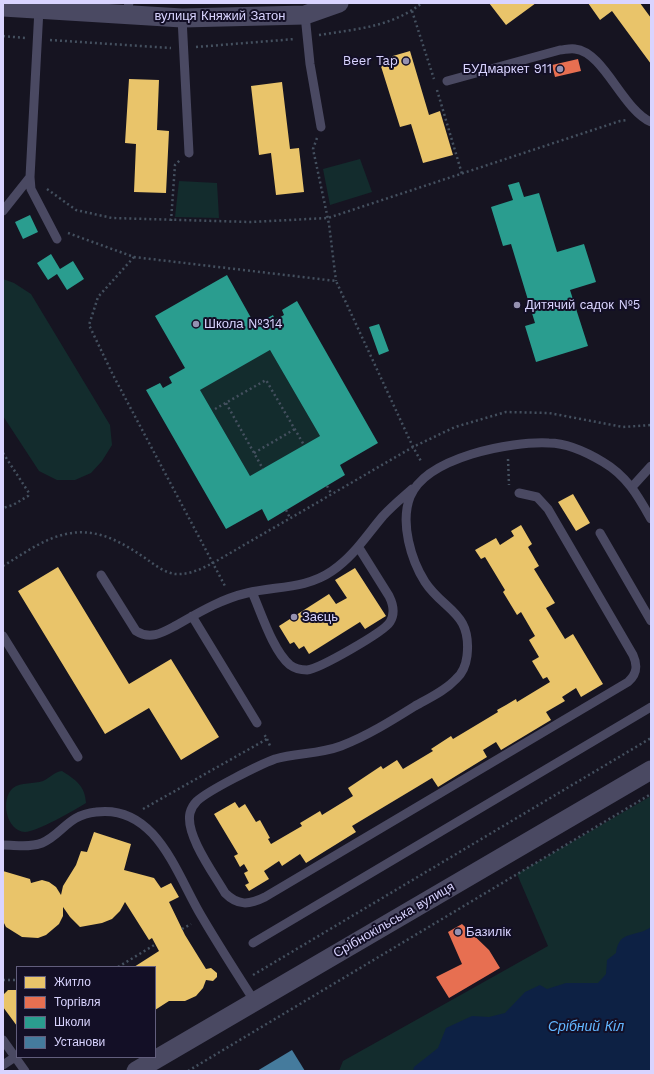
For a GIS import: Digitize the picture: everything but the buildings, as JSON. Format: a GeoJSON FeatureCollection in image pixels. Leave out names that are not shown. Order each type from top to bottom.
{"type":"FeatureCollection","features":[{"type":"Feature","properties":{"kind":"street","name":"вулиця Княжий Затон"},"geometry":{"type":"LineString","coordinates":[[3,7],[39,9],[128,9],[182,18],[305,15],[339,3]]}},
{"type":"Feature","properties":{"kind":"street","name":"Срібнокільська вулиця"},"geometry":{"type":"LineString","coordinates":[[136,1071],[651,770]]}},
{"type":"Feature","properties":{"kind":"lane"},"geometry":{"type":"LineString","coordinates":[[39,9],[30,177],[32,190],[56,239]]}},
{"type":"Feature","properties":{"kind":"lane"},"geometry":{"type":"LineString","coordinates":[[305,15],[310,64],[322,127]]}},
{"type":"Feature","properties":{"kind":"lane"},"geometry":{"type":"LineString","coordinates":[[182,18],[189,153]]}},
{"type":"Feature","properties":{"kind":"lane"},"geometry":{"type":"LineString","coordinates":[[447,81],[560,50],[576,49],[588,54],[642,118],[651,122]]}},
{"type":"Feature","properties":{"kind":"lane"},"geometry":{"type":"LineString","coordinates":[[3,211],[30,177]]}},
{"type":"Feature","properties":{"kind":"lane"},"geometry":{"type":"LineString","coordinates":[[101,575],[131,626],[143,636],[157,635],[229,598],[252,592],[300,585],[314,581],[335,569],[359,548],[387,513],[418,485],[429,476],[461,457],[488,449],[550,442],[575,448],[602,461],[621,473],[632,487],[651,519]]}},
{"type":"Feature","properties":{"kind":"lane"},"geometry":{"type":"LineString","coordinates":[[632,487],[651,466]]}},
{"type":"Feature","properties":{"kind":"lane"},"geometry":{"type":"LineString","coordinates":[[418,485],[410,497],[407,511],[407,529],[411,548],[416,565],[426,583],[452,608],[462,621],[467,635],[466,665],[457,679],[441,691],[364,737],[338,748],[276,759],[255,768],[195,803],[190,812],[189,823],[193,836],[225,893],[232,900],[242,904],[253,903],[265,897],[633,678],[636,671],[637,662],[548,509],[537,497],[520,493]]}},
{"type":"Feature","properties":{"kind":"lane"},"geometry":{"type":"LineString","coordinates":[[600,533],[651,620]]}},
{"type":"Feature","properties":{"kind":"lane"},"geometry":{"type":"LineString","coordinates":[[252,592],[275,644],[285,660],[291,666],[306,670],[325,664],[386,627],[393,616],[390,596],[359,548]]}},
{"type":"Feature","properties":{"kind":"lane"},"geometry":{"type":"LineString","coordinates":[[192,616],[257,723]]}},
{"type":"Feature","properties":{"kind":"lane"},"geometry":{"type":"LineString","coordinates":[[3,636],[78,757]]}},
{"type":"Feature","properties":{"kind":"lane"},"geometry":{"type":"LineString","coordinates":[[253,943],[651,707]]}},
{"type":"Feature","properties":{"kind":"lane"},"geometry":{"type":"LineString","coordinates":[[3,845],[32,846],[42,843],[74,819],[95,812],[119,813],[129,817],[154,835],[164,848],[201,916],[255,1002]]}},
{"type":"Feature","properties":{"kind":"lane"},"geometry":{"type":"LineString","coordinates":[[3,1040],[25,1071]]}},
{"type":"Feature","properties":{"kind":"lane"},"geometry":{"type":"LineString","coordinates":[[3,1065],[15,1057]]}},
{"type":"Feature","properties":{"kind":"path"},"geometry":{"type":"LineString","coordinates":[[3,36],[184,48],[307,38],[381,25],[412,11],[422,3]]}},
{"type":"Feature","properties":{"kind":"path"},"geometry":{"type":"LineString","coordinates":[[412,11],[434,80]]}},
{"type":"Feature","properties":{"kind":"path"},"geometry":{"type":"LineString","coordinates":[[436,87],[462,174]]}},
{"type":"Feature","properties":{"kind":"path"},"geometry":{"type":"LineString","coordinates":[[30,177],[76,210],[112,218],[172,221],[250,222],[328,218],[620,121],[642,118]]}},
{"type":"Feature","properties":{"kind":"path"},"geometry":{"type":"LineString","coordinates":[[322,127],[314,149],[328,218],[336,281],[413,447],[429,476]]}},
{"type":"Feature","properties":{"kind":"path"},"geometry":{"type":"LineString","coordinates":[[172,221],[175,164],[189,153]]}},
{"type":"Feature","properties":{"kind":"path"},"geometry":{"type":"LineString","coordinates":[[65,232],[134,257],[336,281]]}},
{"type":"Feature","properties":{"kind":"path"},"geometry":{"type":"LineString","coordinates":[[134,257],[98,298],[89,326],[113,376],[220,574],[229,598]]}},
{"type":"Feature","properties":{"kind":"path"},"geometry":{"type":"LineString","coordinates":[[215,410],[266,380],[304,445]]}},
{"type":"Feature","properties":{"kind":"path"},"geometry":{"type":"LineString","coordinates":[[226,403],[263,469]]}},
{"type":"Feature","properties":{"kind":"path"},"geometry":{"type":"LineString","coordinates":[[3,566],[51,539],[66,534],[78,533],[101,535],[112,538],[164,570],[174,574],[193,572],[213,563],[331,493],[413,447],[455,427],[506,412],[549,413],[623,427],[651,425]]}},
{"type":"Feature","properties":{"kind":"path"},"geometry":{"type":"LineString","coordinates":[[254,453],[295,429]]}},
{"type":"Feature","properties":{"kind":"path"},"geometry":{"type":"LineString","coordinates":[[3,453],[29,495],[13,505],[3,508]]}},
{"type":"Feature","properties":{"kind":"path"},"geometry":{"type":"LineString","coordinates":[[508,458],[508,480]]}},
{"type":"Feature","properties":{"kind":"path"},"geometry":{"type":"LineString","coordinates":[[327,486],[331,493]]}},
{"type":"Feature","properties":{"kind":"path"},"geometry":{"type":"LineString","coordinates":[[286,510],[290,518]]}},
{"type":"Feature","properties":{"kind":"path"},"geometry":{"type":"LineString","coordinates":[[158,801],[267,739],[257,723]]}},
{"type":"Feature","properties":{"kind":"path"},"geometry":{"type":"LineString","coordinates":[[242,981],[651,738]]}},
{"type":"Feature","properties":{"kind":"path"},"geometry":{"type":"LineString","coordinates":[[188,1071],[651,794]]}},
{"type":"Feature","properties":{"kind":"path"},"geometry":{"type":"LineString","coordinates":[[120,966],[156,944]]}},
{"type":"Feature","properties":{"kind":"path"},"geometry":{"type":"LineString","coordinates":[[3,980],[16,980]]}},
{"type":"Feature","properties":{"kind":"green space"},"geometry":{"type":"Polygon","coordinates":[[[360,159],[372,192],[330,205],[323,169],[360,159]]]}},
{"type":"Feature","properties":{"kind":"green space"},"geometry":{"type":"Polygon","coordinates":[[[179,181],[217,183],[219,218],[175,217],[179,181]]]}},
{"type":"Feature","properties":{"kind":"green space"},"geometry":{"type":"Polygon","coordinates":[[[3,279],[14,283],[31,294],[110,425],[112,445],[102,461],[91,473],[75,480],[57,480],[39,471],[3,416],[3,279]]]}},
{"type":"Feature","properties":{"kind":"green space"},"geometry":{"type":"Polygon","coordinates":[[[270,350],[320,436],[250,476],[200,390],[270,350]]]}},
{"type":"Feature","properties":{"kind":"green space"},"geometry":{"type":"Polygon","coordinates":[[[62,771],[72,777],[82,788],[86,803],[56,820],[30,831],[25,832],[18,830],[13,826],[9,821],[6,806],[9,793],[13,788],[20,785],[43,781],[62,771]]]}},
{"type":"Feature","properties":{"kind":"green space"},"geometry":{"type":"Polygon","coordinates":[[[651,796],[651,1071],[339,1071],[343,1061],[548,946],[517,874],[651,796]]]}},
{"type":"Feature","properties":{"kind":"water","name":"Срібний Кіл"},"geometry":{"type":"Polygon","coordinates":[[[651,927],[651,1071],[413,1071],[414,1067],[438,1048],[446,1028],[472,1016],[489,1017],[505,1013],[525,992],[540,985],[547,989],[566,983],[598,983],[606,974],[607,960],[616,953],[621,940],[624,937],[651,927]]]}},
{"type":"Feature","properties":{"kind":"place","name":"Beer Tap"},"geometry":{"type":"Point","coordinates":[406,61]}},
{"type":"Feature","properties":{"kind":"place","name":"БУДмаркет 911"},"geometry":{"type":"Point","coordinates":[560,69]}},
{"type":"Feature","properties":{"kind":"place","name":"Дитячий садок №5"},"geometry":{"type":"Point","coordinates":[517,305]}},
{"type":"Feature","properties":{"kind":"place","name":"Школа №314"},"geometry":{"type":"Point","coordinates":[196,324]}},
{"type":"Feature","properties":{"kind":"place","name":"Заєць"},"geometry":{"type":"Point","coordinates":[294,617]}},
{"type":"Feature","properties":{"kind":"place","name":"Базилік"},"geometry":{"type":"Point","coordinates":[458,932]}}]}
